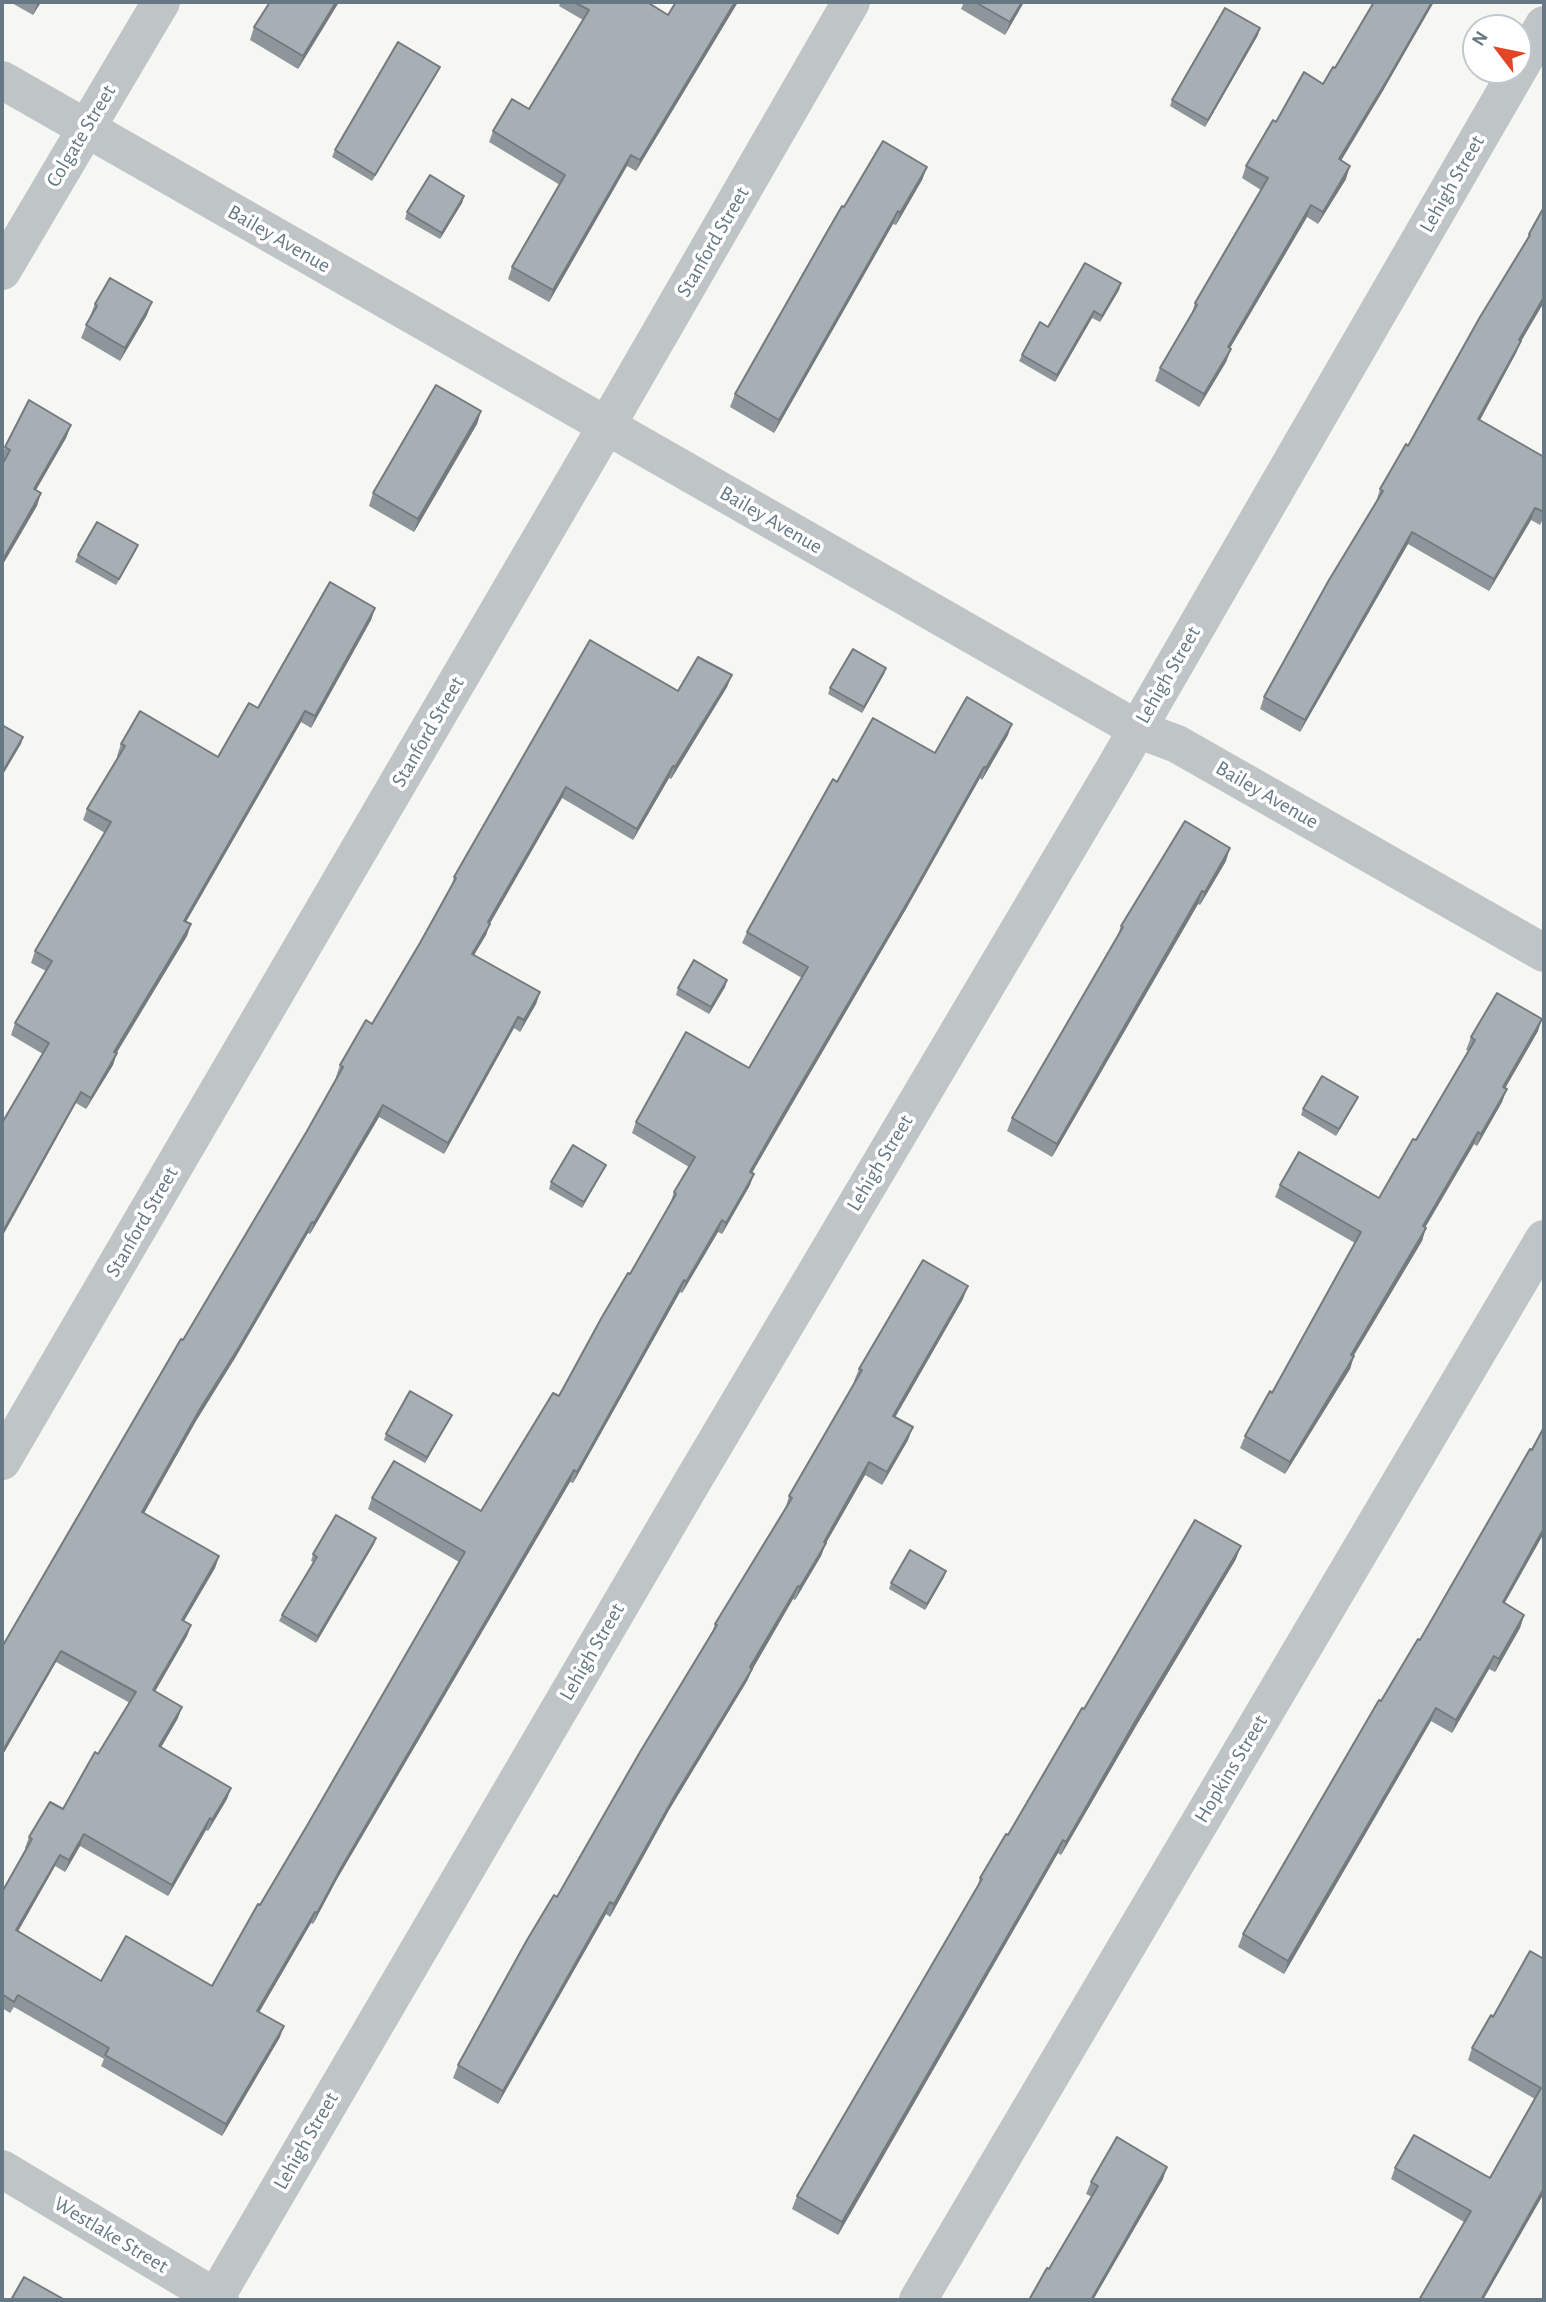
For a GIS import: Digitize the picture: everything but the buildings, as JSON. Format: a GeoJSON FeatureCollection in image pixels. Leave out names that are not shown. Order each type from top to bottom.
{"type":"FeatureCollection","features":[{"type":"Feature","properties":{"kind":"street","name":"Colgate Street"},"geometry":{"type":"LineString","coordinates":[[2,271],[161,2]]}},
{"type":"Feature","properties":{"kind":"street","name":"Stanford Street"},"geometry":{"type":"LineString","coordinates":[[2,1461],[851,2]]}},
{"type":"Feature","properties":{"kind":"street","name":"Lehigh Street"},"geometry":{"type":"LineString","coordinates":[[216,2299],[688,1489],[1137,729],[1544,25]]}},
{"type":"Feature","properties":{"kind":"street","name":"Bailey Avenue"},"geometry":{"type":"LineString","coordinates":[[2,80],[1137,729],[1177,744],[1544,953]]}},
{"type":"Feature","properties":{"kind":"street","name":"Hopkins Street"},"geometry":{"type":"LineString","coordinates":[[918,2300],[1544,1239]]}},
{"type":"Feature","properties":{"kind":"street","name":"Westlake Street"},"geometry":{"type":"LineString","coordinates":[[2,2169],[216,2299]]}}]}
